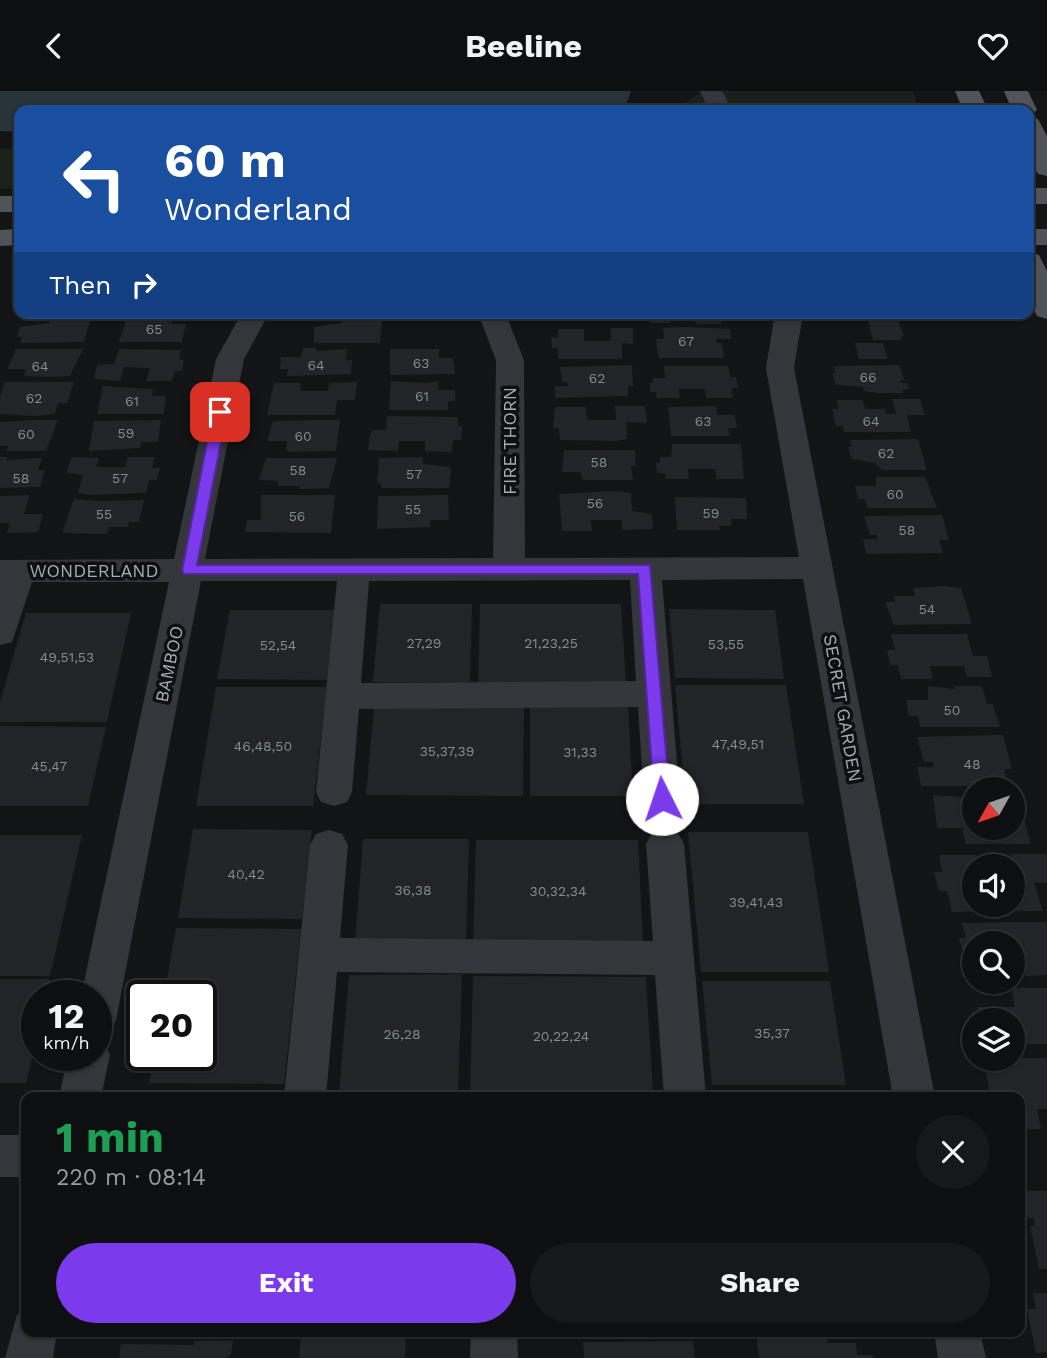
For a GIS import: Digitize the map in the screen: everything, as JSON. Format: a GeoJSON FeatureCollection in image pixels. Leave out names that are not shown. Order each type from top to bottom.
{"type":"FeatureCollection","features":[{"type":"Feature","properties":{"kind":"main road"},"geometry":{"type":"LineString","coordinates":[[1034,136],[1047,168]]}},
{"type":"Feature","properties":{"kind":"main road"},"geometry":{"type":"LineString","coordinates":[[1034,275],[1047,310]]}},
{"type":"Feature","properties":{"kind":"street","name":"BAMBOO"},"geometry":{"type":"LineString","coordinates":[[104,980],[230,359],[253,319]]}},
{"type":"Feature","properties":{"kind":"street","name":"FIRE THORN"},"geometry":{"type":"LineString","coordinates":[[494,319],[510,361],[509,569]]}},
{"type":"Feature","properties":{"kind":"street","name":"SECRET GARDEN"},"geometry":{"type":"LineString","coordinates":[[788,319],[780,368],[913,1092]]}},
{"type":"Feature","properties":{"kind":"street","name":"WONDERLAND"},"geometry":{"type":"LineString","coordinates":[[9,571],[817,568]]}},
{"type":"Feature","properties":{"kind":"street"},"geometry":{"type":"LineString","coordinates":[[334,792],[354,569]]}},
{"type":"Feature","properties":{"kind":"street"},"geometry":{"type":"LineString","coordinates":[[645,569],[662,799]]}},
{"type":"Feature","properties":{"kind":"street"},"geometry":{"type":"LineString","coordinates":[[0,633],[9,571]]}},
{"type":"Feature","properties":{"kind":"street"},"geometry":{"type":"LineString","coordinates":[[342,697],[654,694]]}},
{"type":"Feature","properties":{"kind":"street"},"geometry":{"type":"LineString","coordinates":[[665,844],[685,1092]]}},
{"type":"Feature","properties":{"kind":"street"},"geometry":{"type":"LineString","coordinates":[[305,1092],[329,845]]}},
{"type":"Feature","properties":{"kind":"street"},"geometry":{"type":"LineString","coordinates":[[318,955],[674,958]]}},
{"type":"Feature","properties":{"kind":"street"},"geometry":{"type":"LineString","coordinates":[[81,1092],[86,1071]]}},
{"type":"Feature","properties":{"kind":"street"},"geometry":{"type":"LineString","coordinates":[[0,1156],[21,1156]]}},
{"type":"Feature","properties":{"kind":"street"},"geometry":{"type":"LineString","coordinates":[[29,1358],[33,1337]]}},
{"type":"Feature","properties":{"kind":"street"},"geometry":{"type":"LineString","coordinates":[[494,1337],[494,1358]]}},
{"type":"Feature","properties":{"kind":"street"},"geometry":{"type":"LineString","coordinates":[[958,1337],[962,1358]]}},
{"type":"Feature","properties":{"kind":"shaded area"},"geometry":{"type":"Polygon","coordinates":[[[0,91],[631,91],[626,105],[14,105],[14,132],[0,131],[0,91]]]}},
{"type":"Feature","properties":{"kind":"shaded area"},"geometry":{"type":"Polygon","coordinates":[[[702,91],[913,91],[917,105],[682,105],[702,91]]]}},
{"type":"Feature","properties":{"kind":"shaded area"},"geometry":{"type":"Polygon","coordinates":[[[14,148],[14,189],[0,189],[0,149],[14,148]]]}},
{"type":"Feature","properties":{"kind":"building"},"geometry":{"type":"Polygon","coordinates":[[[51,319],[90,319],[84,342],[20,343],[22,337],[17,337],[20,327],[49,323],[51,319]]]}},
{"type":"Feature","properties":{"kind":"building"},"geometry":{"type":"Polygon","coordinates":[[[127,319],[172,319],[171,324],[186,324],[182,342],[119,342],[127,319]]]}},
{"type":"Feature","properties":{"kind":"building"},"geometry":{"type":"Polygon","coordinates":[[[341,319],[382,319],[380,343],[314,343],[314,327],[341,323],[341,319]]]}},
{"type":"Feature","properties":{"kind":"building"},"geometry":{"type":"Polygon","coordinates":[[[650,319],[670,319],[670,323],[650,323],[650,319]]]}},
{"type":"Feature","properties":{"kind":"building"},"geometry":{"type":"Polygon","coordinates":[[[696,319],[721,319],[721,324],[696,324],[696,319]]]}},
{"type":"Feature","properties":{"kind":"building"},"geometry":{"type":"Polygon","coordinates":[[[868,319],[897,319],[904,336],[901,337],[902,340],[873,340],[868,319]]]}},
{"type":"Feature","properties":{"kind":"building"},"geometry":{"type":"Polygon","coordinates":[[[610,328],[633,328],[633,344],[622,343],[622,359],[558,359],[558,348],[552,348],[551,337],[558,338],[558,329],[584,329],[584,341],[611,341],[610,328]]]}},
{"type":"Feature","properties":{"kind":"building"},"geometry":{"type":"Polygon","coordinates":[[[663,328],[730,329],[731,339],[716,339],[717,343],[722,343],[724,358],[658,358],[656,339],[664,339],[663,328]]]}},
{"type":"Feature","properties":{"kind":"building"},"geometry":{"type":"Polygon","coordinates":[[[855,343],[883,343],[888,359],[859,359],[855,343]]]}},
{"type":"Feature","properties":{"kind":"building"},"geometry":{"type":"Polygon","coordinates":[[[303,348],[316,348],[316,351],[347,349],[346,360],[352,360],[351,374],[287,376],[288,369],[280,369],[281,357],[301,357],[303,348]]]}},
{"type":"Feature","properties":{"kind":"building"},"geometry":{"type":"Polygon","coordinates":[[[16,349],[83,349],[70,376],[50,377],[24,376],[26,370],[7,369],[16,349]]]}},
{"type":"Feature","properties":{"kind":"building"},"geometry":{"type":"Polygon","coordinates":[[[119,349],[181,350],[179,360],[184,360],[182,371],[175,371],[172,381],[146,381],[150,368],[124,367],[120,381],[94,379],[97,365],[114,364],[119,349]]]}},
{"type":"Feature","properties":{"kind":"building"},"geometry":{"type":"Polygon","coordinates":[[[390,349],[439,349],[439,358],[453,358],[455,374],[390,375],[390,349]]]}},
{"type":"Feature","properties":{"kind":"building"},"geometry":{"type":"Polygon","coordinates":[[[632,365],[633,386],[628,386],[628,396],[555,398],[555,386],[568,386],[567,382],[562,382],[560,367],[632,365]]]}},
{"type":"Feature","properties":{"kind":"building"},"geometry":{"type":"Polygon","coordinates":[[[899,365],[904,380],[900,380],[901,383],[907,383],[909,389],[903,390],[903,393],[877,393],[864,391],[863,387],[836,385],[832,373],[835,373],[834,366],[899,365]]]}},
{"type":"Feature","properties":{"kind":"building"},"geometry":{"type":"Polygon","coordinates":[[[664,366],[728,366],[730,377],[736,377],[738,388],[731,388],[733,398],[706,398],[705,389],[679,389],[680,398],[657,398],[656,392],[650,392],[650,383],[653,383],[652,378],[665,378],[664,366]]]}},
{"type":"Feature","properties":{"kind":"building"},"geometry":{"type":"Polygon","coordinates":[[[391,381],[439,381],[438,390],[455,390],[455,401],[448,401],[448,410],[389,410],[391,381]]]}},
{"type":"Feature","properties":{"kind":"building"},"geometry":{"type":"Polygon","coordinates":[[[5,382],[74,382],[67,403],[58,403],[55,414],[35,416],[0,414],[0,396],[5,382]]]}},
{"type":"Feature","properties":{"kind":"building"},"geometry":{"type":"Polygon","coordinates":[[[357,382],[355,400],[337,400],[335,415],[267,415],[274,383],[301,383],[300,391],[328,391],[329,383],[357,382]]]}},
{"type":"Feature","properties":{"kind":"building"},"geometry":{"type":"Polygon","coordinates":[[[103,386],[153,389],[152,396],[166,396],[164,414],[97,414],[103,386]]]}},
{"type":"Feature","properties":{"kind":"building"},"geometry":{"type":"Polygon","coordinates":[[[892,399],[920,399],[925,415],[907,415],[911,432],[844,432],[843,426],[836,426],[832,409],[838,409],[837,400],[863,400],[865,409],[885,409],[886,414],[896,414],[892,399]]]}},
{"type":"Feature","properties":{"kind":"building"},"geometry":{"type":"Polygon","coordinates":[[[615,406],[645,406],[647,423],[626,422],[627,439],[615,441],[560,440],[559,428],[553,428],[555,407],[586,407],[587,420],[616,420],[615,406]]]}},
{"type":"Feature","properties":{"kind":"building"},"geometry":{"type":"Polygon","coordinates":[[[716,406],[717,415],[735,415],[737,428],[728,428],[730,436],[671,436],[668,407],[716,406]]]}},
{"type":"Feature","properties":{"kind":"building"},"geometry":{"type":"Polygon","coordinates":[[[387,416],[458,417],[458,426],[462,426],[461,440],[453,440],[452,452],[425,451],[425,441],[399,441],[398,451],[368,450],[373,430],[386,430],[387,416]]]}},
{"type":"Feature","properties":{"kind":"building"},"geometry":{"type":"Polygon","coordinates":[[[58,420],[46,451],[6,451],[8,446],[0,446],[0,422],[58,420]]]}},
{"type":"Feature","properties":{"kind":"building"},"geometry":{"type":"Polygon","coordinates":[[[161,420],[158,442],[141,442],[140,448],[89,451],[94,421],[161,420]]]}},
{"type":"Feature","properties":{"kind":"building"},"geometry":{"type":"Polygon","coordinates":[[[340,420],[336,451],[292,452],[286,451],[287,441],[267,441],[273,421],[340,420]]]}},
{"type":"Feature","properties":{"kind":"building"},"geometry":{"type":"Polygon","coordinates":[[[918,439],[927,470],[882,470],[875,463],[851,459],[848,447],[852,447],[850,440],[918,439]]]}},
{"type":"Feature","properties":{"kind":"building"},"geometry":{"type":"Polygon","coordinates":[[[672,444],[741,444],[744,479],[716,479],[715,469],[688,469],[689,479],[665,479],[665,473],[657,473],[656,463],[660,463],[660,457],[671,457],[672,444]]]}},
{"type":"Feature","properties":{"kind":"building"},"geometry":{"type":"Polygon","coordinates":[[[564,450],[635,450],[636,466],[631,466],[633,480],[583,480],[580,472],[562,472],[564,450]]]}},
{"type":"Feature","properties":{"kind":"building"},"geometry":{"type":"Polygon","coordinates":[[[0,457],[7,457],[6,460],[42,458],[38,470],[45,470],[40,487],[0,488],[0,457]]]}},
{"type":"Feature","properties":{"kind":"building"},"geometry":{"type":"Polygon","coordinates":[[[72,457],[99,458],[96,467],[125,467],[128,457],[155,457],[152,468],[160,468],[157,480],[149,480],[146,493],[89,495],[78,493],[83,475],[66,473],[72,457]]]}},
{"type":"Feature","properties":{"kind":"building"},"geometry":{"type":"Polygon","coordinates":[[[423,457],[423,464],[451,467],[449,488],[381,488],[381,483],[377,483],[379,458],[423,457]]]}},
{"type":"Feature","properties":{"kind":"building"},"geometry":{"type":"Polygon","coordinates":[[[266,458],[337,458],[329,488],[299,489],[300,486],[279,486],[278,481],[259,480],[266,458]]]}},
{"type":"Feature","properties":{"kind":"building"},"geometry":{"type":"Polygon","coordinates":[[[876,477],[925,477],[937,508],[867,508],[865,499],[858,499],[855,486],[876,486],[876,477]]]}},
{"type":"Feature","properties":{"kind":"building"},"geometry":{"type":"Polygon","coordinates":[[[613,491],[631,493],[632,511],[652,514],[653,529],[622,530],[622,520],[591,520],[592,531],[562,531],[559,494],[613,491]]]}},
{"type":"Feature","properties":{"kind":"building"},"geometry":{"type":"Polygon","coordinates":[[[30,495],[24,514],[43,514],[38,532],[7,533],[10,523],[0,523],[0,496],[30,495]]]}},
{"type":"Feature","properties":{"kind":"building"},"geometry":{"type":"Polygon","coordinates":[[[261,495],[335,495],[331,533],[245,532],[247,520],[261,520],[261,495]]]}},
{"type":"Feature","properties":{"kind":"building"},"geometry":{"type":"Polygon","coordinates":[[[448,495],[449,520],[430,520],[430,527],[377,529],[378,496],[448,495]]]}},
{"type":"Feature","properties":{"kind":"building"},"geometry":{"type":"Polygon","coordinates":[[[675,497],[746,498],[747,519],[731,519],[732,526],[719,526],[720,530],[677,530],[675,497]]]}},
{"type":"Feature","properties":{"kind":"building"},"geometry":{"type":"Polygon","coordinates":[[[74,499],[144,500],[139,522],[129,522],[128,527],[109,527],[107,534],[62,533],[74,499]]]}},
{"type":"Feature","properties":{"kind":"building"},"geometry":{"type":"Polygon","coordinates":[[[942,515],[949,540],[939,540],[943,553],[866,554],[863,539],[877,539],[877,535],[870,535],[864,516],[942,515]]]}},
{"type":"Feature","properties":{"kind":"building"},"geometry":{"type":"Polygon","coordinates":[[[913,588],[961,588],[972,624],[894,625],[885,602],[895,602],[894,596],[915,596],[913,588]]]}},
{"type":"Feature","properties":{"kind":"building"},"geometry":{"type":"Polygon","coordinates":[[[380,604],[472,604],[470,682],[373,682],[380,604]]]}},
{"type":"Feature","properties":{"kind":"building"},"geometry":{"type":"Polygon","coordinates":[[[480,604],[621,604],[626,683],[478,682],[480,604]]]}},
{"type":"Feature","properties":{"kind":"building"},"geometry":{"type":"Polygon","coordinates":[[[669,609],[775,610],[784,679],[675,678],[669,609]]]}},
{"type":"Feature","properties":{"kind":"building"},"geometry":{"type":"Polygon","coordinates":[[[230,610],[336,610],[327,680],[217,679],[230,610]]]}},
{"type":"Feature","properties":{"kind":"building"},"geometry":{"type":"Polygon","coordinates":[[[26,613],[131,613],[107,722],[0,722],[0,702],[26,613]]]}},
{"type":"Feature","properties":{"kind":"building"},"geometry":{"type":"Polygon","coordinates":[[[891,634],[967,634],[973,656],[987,656],[992,677],[967,677],[964,666],[930,666],[933,679],[901,679],[898,665],[890,665],[887,650],[895,650],[891,634]]]}},
{"type":"Feature","properties":{"kind":"building"},"geometry":{"type":"Polygon","coordinates":[[[675,685],[786,685],[804,804],[686,804],[675,685]]]}},
{"type":"Feature","properties":{"kind":"building"},"geometry":{"type":"Polygon","coordinates":[[[928,686],[955,689],[954,686],[982,686],[987,704],[993,704],[1000,727],[920,727],[918,716],[909,716],[906,700],[928,700],[928,686]]]}},
{"type":"Feature","properties":{"kind":"building"},"geometry":{"type":"Polygon","coordinates":[[[216,687],[327,687],[313,806],[196,806],[216,687]]]}},
{"type":"Feature","properties":{"kind":"building"},"geometry":{"type":"Polygon","coordinates":[[[374,707],[524,707],[523,796],[366,795],[374,707]]]}},
{"type":"Feature","properties":{"kind":"building"},"geometry":{"type":"Polygon","coordinates":[[[530,707],[628,707],[633,796],[530,796],[530,707]]]}},
{"type":"Feature","properties":{"kind":"building"},"geometry":{"type":"Polygon","coordinates":[[[0,726],[106,727],[88,806],[0,806],[0,726]]]}},
{"type":"Feature","properties":{"kind":"building"},"geometry":{"type":"Polygon","coordinates":[[[1003,735],[1012,769],[1004,769],[1006,777],[962,777],[962,786],[921,786],[917,767],[934,767],[933,762],[924,762],[917,737],[1003,735]]]}},
{"type":"Feature","properties":{"kind":"building"},"geometry":{"type":"Polygon","coordinates":[[[933,795],[962,797],[962,828],[937,828],[933,795]]]}},
{"type":"Feature","properties":{"kind":"building"},"geometry":{"type":"Polygon","coordinates":[[[1026,826],[1031,844],[966,844],[965,840],[1026,840],[1026,826]]]}},
{"type":"Feature","properties":{"kind":"building"},"geometry":{"type":"Polygon","coordinates":[[[193,829],[312,830],[302,919],[178,918],[193,829]]]}},
{"type":"Feature","properties":{"kind":"building"},"geometry":{"type":"Polygon","coordinates":[[[688,832],[808,832],[829,972],[701,972],[688,832]]]}},
{"type":"Feature","properties":{"kind":"building"},"geometry":{"type":"Polygon","coordinates":[[[0,835],[82,835],[50,976],[0,976],[0,835]]]}},
{"type":"Feature","properties":{"kind":"building"},"geometry":{"type":"Polygon","coordinates":[[[363,839],[469,839],[466,942],[355,941],[363,839]]]}},
{"type":"Feature","properties":{"kind":"building"},"geometry":{"type":"Polygon","coordinates":[[[476,840],[638,840],[643,943],[473,943],[476,840]]]}},
{"type":"Feature","properties":{"kind":"building"},"geometry":{"type":"Polygon","coordinates":[[[1025,854],[1047,854],[1047,883],[1034,883],[1043,911],[1025,911],[1025,854]]]}},
{"type":"Feature","properties":{"kind":"building"},"geometry":{"type":"Polygon","coordinates":[[[939,855],[962,855],[962,912],[952,912],[947,891],[939,891],[934,872],[942,872],[939,855]]]}},
{"type":"Feature","properties":{"kind":"building"},"geometry":{"type":"Polygon","coordinates":[[[1047,922],[1047,975],[1026,976],[1025,931],[964,931],[962,923],[1047,922]]]}},
{"type":"Feature","properties":{"kind":"building"},"geometry":{"type":"Polygon","coordinates":[[[176,928],[301,929],[284,1084],[149,1083],[151,1071],[217,1071],[217,980],[167,980],[176,928]]]}},
{"type":"Feature","properties":{"kind":"building"},"geometry":{"type":"Polygon","coordinates":[[[462,974],[458,1092],[339,1092],[349,975],[462,974]]]}},
{"type":"Feature","properties":{"kind":"building"},"geometry":{"type":"Polygon","coordinates":[[[473,976],[646,977],[653,1092],[470,1092],[473,976]]]}},
{"type":"Feature","properties":{"kind":"building"},"geometry":{"type":"Polygon","coordinates":[[[0,979],[50,979],[21,980],[21,1071],[29,1071],[26,1083],[0,1083],[0,979]]]}},
{"type":"Feature","properties":{"kind":"building"},"geometry":{"type":"Polygon","coordinates":[[[702,981],[830,981],[846,1085],[712,1085],[702,981]]]}},
{"type":"Feature","properties":{"kind":"building"},"geometry":{"type":"Polygon","coordinates":[[[1025,988],[1047,988],[1047,1044],[1025,1044],[1025,1008],[977,1007],[1015,1007],[1012,994],[1025,994],[1025,988]]]}},
{"type":"Feature","properties":{"kind":"building"},"geometry":{"type":"Polygon","coordinates":[[[1025,1058],[1047,1058],[1047,1109],[1037,1109],[1041,1129],[1025,1129],[1025,1092],[990,1092],[985,1071],[1025,1071],[1025,1058]]]}},
{"type":"Feature","properties":{"kind":"building"},"geometry":{"type":"Polygon","coordinates":[[[1025,1191],[1047,1191],[1047,1269],[1039,1269],[1030,1226],[1035,1226],[1033,1218],[1025,1217],[1025,1191]]]}},
{"type":"Feature","properties":{"kind":"building"},"geometry":{"type":"Polygon","coordinates":[[[1033,1293],[1047,1293],[1047,1352],[1036,1353],[1027,1309],[1036,1309],[1033,1293]]]}},
{"type":"Feature","properties":{"kind":"building"},"geometry":{"type":"Polygon","coordinates":[[[301,1337],[406,1337],[405,1358],[299,1358],[301,1337]]]}},
{"type":"Feature","properties":{"kind":"building"},"geometry":{"type":"Polygon","coordinates":[[[757,1337],[826,1337],[827,1343],[856,1343],[857,1355],[873,1355],[873,1358],[759,1358],[757,1337]]]}},
{"type":"Feature","properties":{"kind":"building"},"geometry":{"type":"Polygon","coordinates":[[[233,1340],[231,1355],[226,1358],[119,1358],[121,1344],[194,1345],[194,1341],[233,1340]]]}},
{"type":"Feature","properties":{"kind":"building"},"geometry":{"type":"Polygon","coordinates":[[[693,1341],[695,1358],[584,1358],[583,1342],[693,1341]]]}},
{"type":"Feature","properties":{"kind":"route"},"geometry":{"type":"LineString","coordinates":[[220,412],[189,570],[645,569],[662,799]]}}]}
